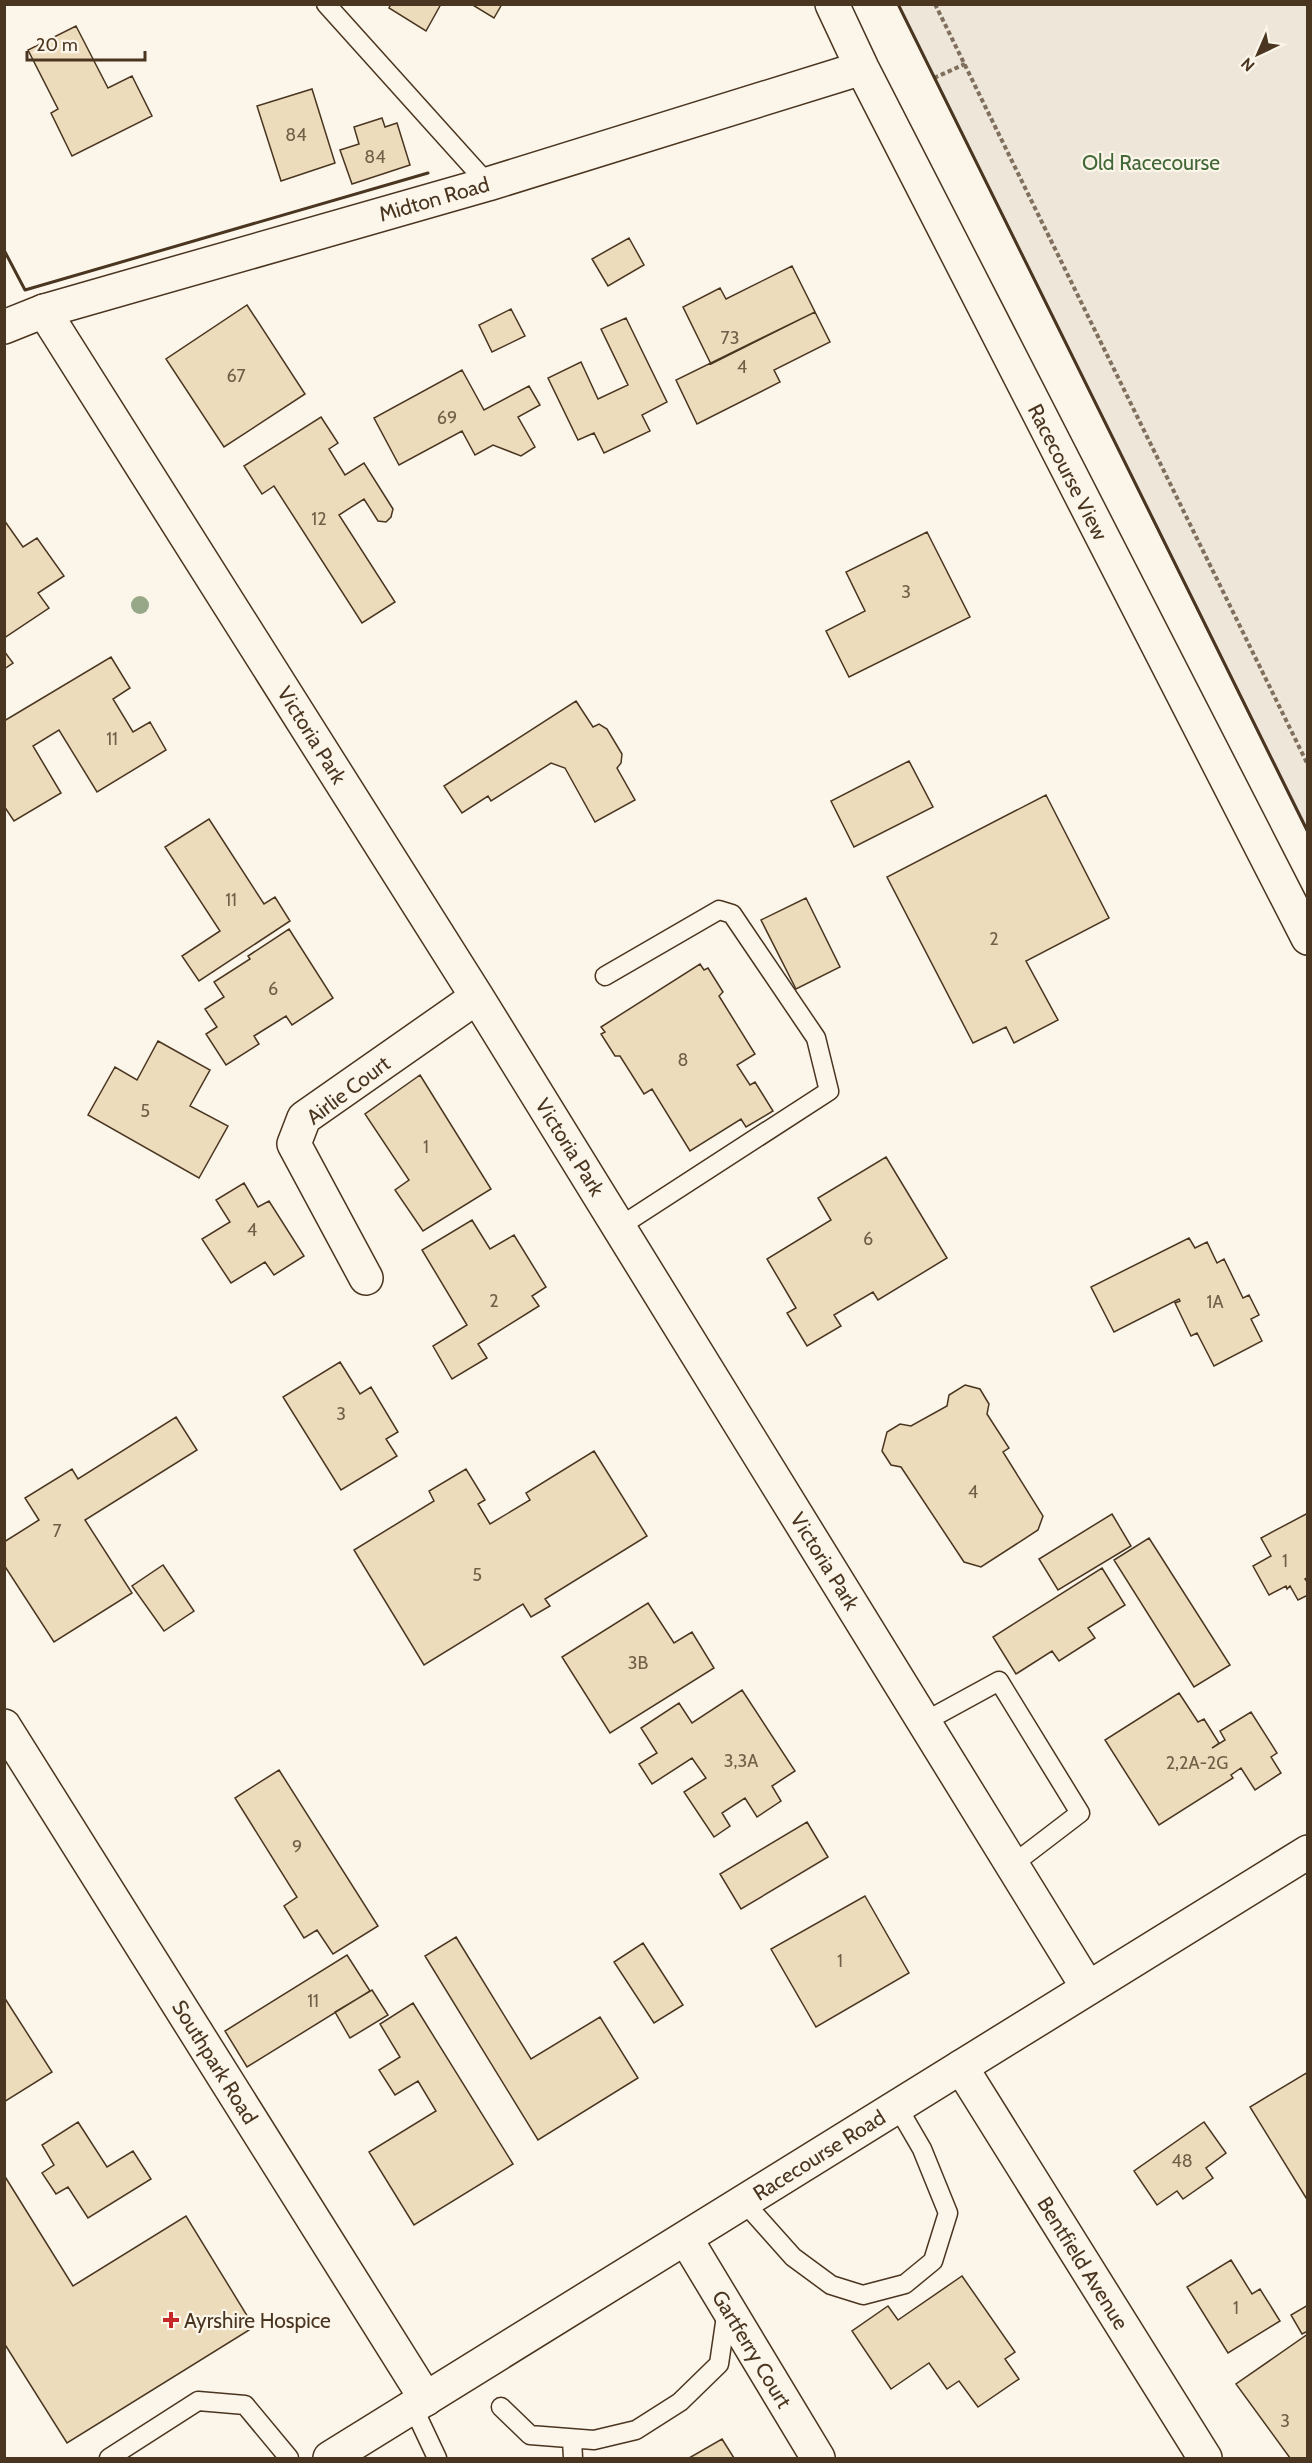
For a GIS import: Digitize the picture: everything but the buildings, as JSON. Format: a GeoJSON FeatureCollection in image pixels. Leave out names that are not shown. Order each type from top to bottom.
{"type":"FeatureCollection","features":[{"type":"Feature","properties":{"kind":"street","name":"Racecourse View"},"geometry":{"type":"LineString","coordinates":[[832,4],[862,68],[1308,938]]}},
{"type":"Feature","properties":{"kind":"street","name":"Midton Road"},"geometry":{"type":"LineString","coordinates":[[4,327],[44,311],[488,184],[862,68]]}},
{"type":"Feature","properties":{"kind":"street","name":"Victoria Park"},"geometry":{"type":"LineString","coordinates":[[44,311],[477,997],[1088,1988]]}},
{"type":"Feature","properties":{"kind":"street","name":"Airlie Court"},"geometry":{"type":"LineString","coordinates":[[366,1278],[294,1144],[304,1118],[477,997]]}},
{"type":"Feature","properties":{"kind":"street","name":"Southpark Road"},"geometry":{"type":"LineString","coordinates":[[4,1726],[420,2403]]}},
{"type":"Feature","properties":{"kind":"street","name":"Racecourse Road"},"geometry":{"type":"LineString","coordinates":[[330,2458],[1308,1852]]}},
{"type":"Feature","properties":{"kind":"street","name":"Bentfield Avenue"},"geometry":{"type":"LineString","coordinates":[[961,2067],[1205,2458]]}},
{"type":"Feature","properties":{"kind":"street","name":"Gartferry Court"},"geometry":{"type":"LineString","coordinates":[[686,2239],[819,2458]]}},
{"type":"Feature","properties":{"kind":"lane"},"geometry":{"type":"LineString","coordinates":[[326,4],[488,184]]}},
{"type":"Feature","properties":{"kind":"lane"},"geometry":{"type":"LineString","coordinates":[[605,976],[719,910],[732,914],[816,1038],[829,1091],[619,1227]]}},
{"type":"Feature","properties":{"kind":"lane"},"geometry":{"type":"LineString","coordinates":[[924,1722],[999,1681],[1080,1814],[1012,1865]]}},
{"type":"Feature","properties":{"kind":"lane"},"geometry":{"type":"LineString","coordinates":[[744,2202],[792,2257],[831,2285],[863,2295],[905,2284],[933,2260],[948,2213],[922,2149],[897,2106]]}},
{"type":"Feature","properties":{"kind":"lane"},"geometry":{"type":"LineString","coordinates":[[501,2407],[530,2435],[594,2440],[636,2430],[680,2402],[719,2364],[727,2307]]}},
{"type":"Feature","properties":{"kind":"lane"},"geometry":{"type":"LineString","coordinates":[[109,2458],[198,2401],[245,2405],[289,2458]]}},
{"type":"Feature","properties":{"kind":"lane"},"geometry":{"type":"LineString","coordinates":[[420,2403],[437,2458]]}},
{"type":"Feature","properties":{"kind":"lane"},"geometry":{"type":"LineString","coordinates":[[572,2440],[573,2458]]}},
{"type":"Feature","properties":{"kind":"path"},"geometry":{"type":"LineString","coordinates":[[935,4],[1308,765]]}},
{"type":"Feature","properties":{"kind":"path"},"geometry":{"type":"LineString","coordinates":[[934,78],[965,64]]}},
{"type":"Feature","properties":{"kind":"green space","name":"Old Racecourse"},"geometry":{"type":"Polygon","coordinates":[[[898,5],[1307,5],[1307,832],[934,78],[898,5]]]}},
{"type":"Feature","properties":{"kind":"wall"},"geometry":{"type":"LineString","coordinates":[[898,4],[1308,832]]}},
{"type":"Feature","properties":{"kind":"wall"},"geometry":{"type":"LineString","coordinates":[[4,250],[25,290],[428,173]]}},
{"type":"Feature","properties":{"kind":"place","name":"Ayrshire Hospice"},"geometry":{"type":"Point","coordinates":[171,2320]}}]}
